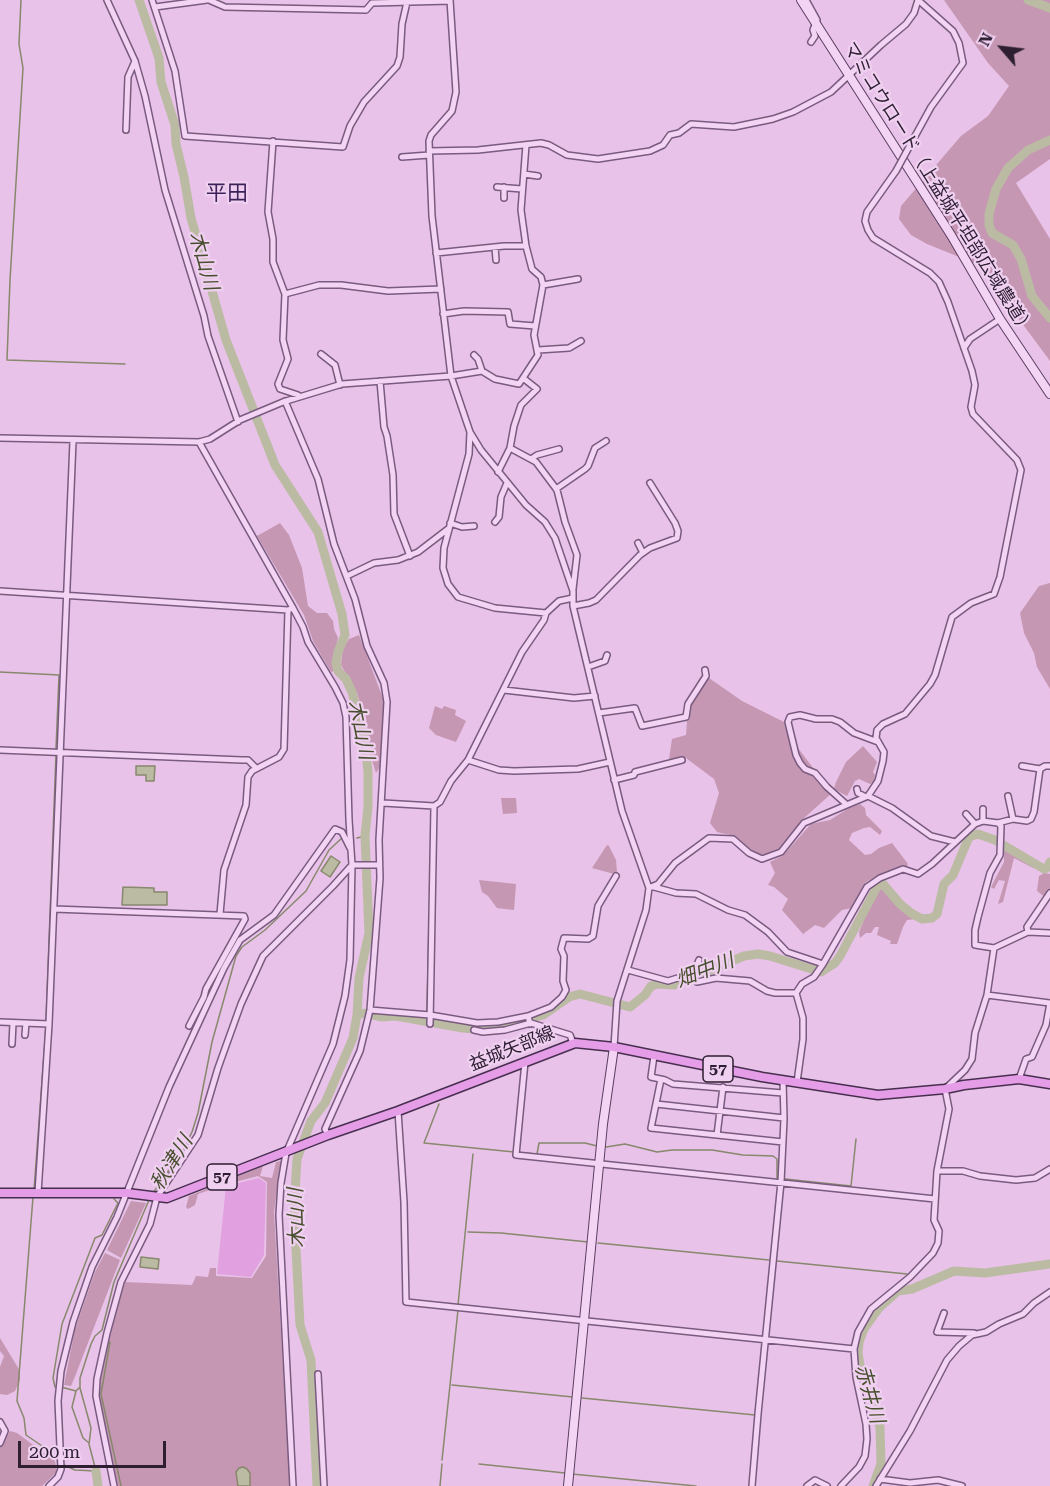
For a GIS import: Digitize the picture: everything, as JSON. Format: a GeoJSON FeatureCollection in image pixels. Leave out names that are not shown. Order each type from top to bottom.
{"type":"FeatureCollection","features":[{"type":"Feature","properties":{"kind":"main road","name":"益城矢部線"},"geometry":{"type":"LineString","coordinates":[[0,1192],[130,1193],[167,1198],[573,1043],[585,1042],[783,1080],[878,1095],[1019,1079],[1050,1084]]}},
{"type":"Feature","properties":{"kind":"street"},"geometry":{"type":"LineString","coordinates":[[107,0],[135,61],[165,190],[204,316],[208,336],[239,421]]}},
{"type":"Feature","properties":{"kind":"street"},"geometry":{"type":"LineString","coordinates":[[152,0],[175,71],[184,136],[343,147],[350,126],[364,102],[397,66],[407,3]]}},
{"type":"Feature","properties":{"kind":"street"},"geometry":{"type":"LineString","coordinates":[[155,7],[208,0],[225,7],[366,10],[372,3],[450,1],[456,92],[452,111],[430,138],[429,153],[432,216],[451,375],[470,432],[481,450],[507,483],[550,528],[573,594]]}},
{"type":"Feature","properties":{"kind":"street","name":"マミコウロード（上益城平坦部広域農道）"},"geometry":{"type":"LineString","coordinates":[[801,0],[951,235],[1000,319],[1050,394]]}},
{"type":"Feature","properties":{"kind":"street"},"geometry":{"type":"LineString","coordinates":[[806,0],[817,20],[813,30],[815,36],[811,42]]}},
{"type":"Feature","properties":{"kind":"street"},"geometry":{"type":"LineString","coordinates":[[402,157],[541,143],[567,155],[598,159],[650,151],[663,145],[670,135],[679,133],[690,124],[734,128],[793,112],[831,93],[850,76],[906,24],[914,13],[918,0],[953,31],[959,43],[963,63],[931,107],[896,171],[867,212],[865,221],[873,238],[930,273],[939,282],[948,302],[975,385],[971,407],[973,414],[1017,460],[1021,470],[1000,577],[994,594],[971,603],[952,617],[935,675],[930,684],[905,714],[883,724],[877,730],[876,738],[884,752],[883,761],[878,780],[867,796],[804,823],[781,852],[762,859],[749,854],[733,838],[709,838],[675,863],[658,884],[650,888]]}},
{"type":"Feature","properties":{"kind":"street"},"geometry":{"type":"LineString","coordinates":[[126,130],[128,78],[135,61]]}},
{"type":"Feature","properties":{"kind":"street"},"geometry":{"type":"LineString","coordinates":[[273,141],[268,212],[273,239],[273,262],[285,294],[283,340],[288,359],[278,384],[280,389],[300,395]]}},
{"type":"Feature","properties":{"kind":"street"},"geometry":{"type":"LineString","coordinates":[[0,438],[199,442],[210,439],[239,421],[300,395],[340,385],[482,371],[495,379],[519,384],[536,359],[538,350],[534,335],[543,285],[541,277],[532,268],[521,210],[526,145]]}},
{"type":"Feature","properties":{"kind":"street"},"geometry":{"type":"LineString","coordinates":[[524,174],[538,176]]}},
{"type":"Feature","properties":{"kind":"street"},"geometry":{"type":"LineString","coordinates":[[504,198],[500,187],[522,189]]}},
{"type":"Feature","properties":{"kind":"street"},"geometry":{"type":"LineString","coordinates":[[436,253],[526,246]]}},
{"type":"Feature","properties":{"kind":"street"},"geometry":{"type":"LineString","coordinates":[[495,247],[496,260]]}},
{"type":"Feature","properties":{"kind":"street"},"geometry":{"type":"LineString","coordinates":[[543,285],[578,279]]}},
{"type":"Feature","properties":{"kind":"street"},"geometry":{"type":"LineString","coordinates":[[285,294],[319,285],[341,285],[388,291],[441,288]]}},
{"type":"Feature","properties":{"kind":"street"},"geometry":{"type":"LineString","coordinates":[[443,314],[464,311],[508,312],[510,324],[535,326]]}},
{"type":"Feature","properties":{"kind":"street"},"geometry":{"type":"LineString","coordinates":[[964,348],[970,339],[1000,319]]}},
{"type":"Feature","properties":{"kind":"street"},"geometry":{"type":"LineString","coordinates":[[538,350],[569,348],[581,340]]}},
{"type":"Feature","properties":{"kind":"street"},"geometry":{"type":"LineString","coordinates":[[321,354],[335,365],[340,385]]}},
{"type":"Feature","properties":{"kind":"street"},"geometry":{"type":"LineString","coordinates":[[474,356],[478,359],[482,371]]}},
{"type":"Feature","properties":{"kind":"street"},"geometry":{"type":"LineString","coordinates":[[498,472],[510,448],[521,405],[537,389],[523,378]]}},
{"type":"Feature","properties":{"kind":"street"},"geometry":{"type":"LineString","coordinates":[[380,381],[384,427],[393,475],[394,514],[410,556]]}},
{"type":"Feature","properties":{"kind":"street"},"geometry":{"type":"LineString","coordinates":[[284,402],[318,480],[334,544],[355,599],[367,646],[384,683],[387,702],[383,803],[369,1013],[360,1050],[325,1129],[328,1135]]}},
{"type":"Feature","properties":{"kind":"street"},"geometry":{"type":"LineString","coordinates":[[470,432],[469,454],[449,526],[443,568],[448,584],[458,597],[495,608],[546,613]]}},
{"type":"Feature","properties":{"kind":"street"},"geometry":{"type":"LineString","coordinates":[[38,1193],[50,1024],[73,441]]}},
{"type":"Feature","properties":{"kind":"street"},"geometry":{"type":"LineString","coordinates":[[556,489],[585,469],[595,448],[606,441]]}},
{"type":"Feature","properties":{"kind":"street"},"geometry":{"type":"LineString","coordinates":[[199,442],[343,703],[347,736],[353,864],[350,960],[345,996],[333,1044],[286,1153],[281,1183],[279,1215],[293,1486]]}},
{"type":"Feature","properties":{"kind":"street"},"geometry":{"type":"LineString","coordinates":[[510,448],[536,462],[556,489],[565,522],[578,555],[573,606],[622,811],[650,888],[646,910],[616,1010],[568,1486]]}},
{"type":"Feature","properties":{"kind":"street"},"geometry":{"type":"LineString","coordinates":[[531,459],[559,449]]}},
{"type":"Feature","properties":{"kind":"street"},"geometry":{"type":"LineString","coordinates":[[495,522],[499,517],[501,496],[507,483]]}},
{"type":"Feature","properties":{"kind":"street"},"geometry":{"type":"LineString","coordinates":[[573,606],[596,600],[643,553],[675,539],[678,535],[675,523],[650,483]]}},
{"type":"Feature","properties":{"kind":"street"},"geometry":{"type":"LineString","coordinates":[[347,576],[374,563],[410,556],[449,526],[474,526]]}},
{"type":"Feature","properties":{"kind":"street"},"geometry":{"type":"LineString","coordinates":[[638,543],[643,553]]}},
{"type":"Feature","properties":{"kind":"street"},"geometry":{"type":"LineString","coordinates":[[0,591],[291,609]]}},
{"type":"Feature","properties":{"kind":"street"},"geometry":{"type":"LineString","coordinates":[[383,803],[435,806],[440,802],[468,760],[522,652],[544,620],[546,613],[559,601],[573,594]]}},
{"type":"Feature","properties":{"kind":"street"},"geometry":{"type":"LineString","coordinates":[[220,914],[224,870],[246,805],[248,777],[256,768],[279,757],[284,749],[291,609]]}},
{"type":"Feature","properties":{"kind":"street"},"geometry":{"type":"LineString","coordinates":[[588,667],[605,661],[607,655]]}},
{"type":"Feature","properties":{"kind":"street"},"geometry":{"type":"LineString","coordinates":[[599,713],[635,708],[642,726],[686,717],[688,704],[706,676],[705,670]]}},
{"type":"Feature","properties":{"kind":"street"},"geometry":{"type":"LineString","coordinates":[[504,690],[574,698],[595,696]]}},
{"type":"Feature","properties":{"kind":"street"},"geometry":{"type":"LineString","coordinates":[[846,804],[815,773],[805,769],[800,763],[788,722],[790,717],[800,715],[816,719],[832,719],[854,733],[878,742]]}},
{"type":"Feature","properties":{"kind":"street"},"geometry":{"type":"LineString","coordinates":[[0,750],[248,760],[256,768]]}},
{"type":"Feature","properties":{"kind":"street"},"geometry":{"type":"LineString","coordinates":[[468,760],[499,770],[514,771],[578,769],[610,762]]}},
{"type":"Feature","properties":{"kind":"street"},"geometry":{"type":"LineString","coordinates":[[614,780],[682,760]]}},
{"type":"Feature","properties":{"kind":"street"},"geometry":{"type":"LineString","coordinates":[[1022,766],[1040,769],[1050,766]]}},
{"type":"Feature","properties":{"kind":"street"},"geometry":{"type":"LineString","coordinates":[[797,1082],[804,1039],[803,1018],[796,993],[802,984],[817,973],[867,886],[903,869],[918,874],[975,824],[983,821],[998,823],[1013,819],[1027,821],[1031,819],[1040,769]]}},
{"type":"Feature","properties":{"kind":"street"},"geometry":{"type":"LineString","coordinates":[[857,789],[858,793],[899,812],[931,836],[955,842]]}},
{"type":"Feature","properties":{"kind":"street"},"geometry":{"type":"LineString","coordinates":[[1008,796],[1013,819]]}},
{"type":"Feature","properties":{"kind":"street"},"geometry":{"type":"LineString","coordinates":[[430,1019],[435,806]]}},
{"type":"Feature","properties":{"kind":"street"},"geometry":{"type":"LineString","coordinates":[[983,809],[983,821]]}},
{"type":"Feature","properties":{"kind":"street"},"geometry":{"type":"LineString","coordinates":[[966,814],[975,824]]}},
{"type":"Feature","properties":{"kind":"street"},"geometry":{"type":"LineString","coordinates":[[998,823],[1001,826],[1000,855],[990,873],[975,930],[975,945],[994,948],[1028,932],[1050,933]]}},
{"type":"Feature","properties":{"kind":"street"},"geometry":{"type":"LineString","coordinates":[[49,1486],[58,1477],[61,1469],[58,1401],[61,1371],[73,1322],[92,1267],[130,1193],[169,1087],[234,948],[258,925],[274,915],[335,829],[342,832],[351,850]]}},
{"type":"Feature","properties":{"kind":"street"},"geometry":{"type":"LineString","coordinates":[[114,1486],[96,1396],[97,1379],[106,1333],[121,1282],[150,1224],[156,1197],[198,1135],[218,1068],[241,1004],[263,956],[353,864],[379,865]]}},
{"type":"Feature","properties":{"kind":"street"},"geometry":{"type":"LineString","coordinates":[[474,1030],[505,1030],[529,1020],[551,1007],[562,997],[566,990],[563,981],[564,956],[561,950],[564,938],[588,939],[593,936],[598,906],[616,876]]}},
{"type":"Feature","properties":{"kind":"street"},"geometry":{"type":"LineString","coordinates":[[650,888],[696,894],[728,910],[745,915],[768,932],[787,952],[822,965]]}},
{"type":"Feature","properties":{"kind":"street"},"geometry":{"type":"LineString","coordinates":[[1028,932],[1027,927],[1050,893]]}},
{"type":"Feature","properties":{"kind":"street"},"geometry":{"type":"LineString","coordinates":[[54,909],[244,916],[245,919],[206,989],[189,1026]]}},
{"type":"Feature","properties":{"kind":"street"},"geometry":{"type":"LineString","coordinates":[[841,1486],[859,1467],[865,1456],[867,1439],[856,1377],[854,1348],[858,1332],[871,1309],[910,1277],[933,1253],[938,1243],[939,1231],[934,1220],[937,1172],[949,1109],[945,1089],[966,1070],[972,1059],[975,1033],[987,995],[994,948]]}},
{"type":"Feature","properties":{"kind":"street"},"geometry":{"type":"LineString","coordinates":[[693,975],[699,960]]}},
{"type":"Feature","properties":{"kind":"street"},"geometry":{"type":"LineString","coordinates":[[628,970],[668,981],[693,975]]}},
{"type":"Feature","properties":{"kind":"street"},"geometry":{"type":"LineString","coordinates":[[693,975],[701,982],[716,978],[750,981],[767,991],[796,993]]}},
{"type":"Feature","properties":{"kind":"street"},"geometry":{"type":"LineString","coordinates":[[987,995],[1050,1003],[1046,1025],[1032,1057],[1026,1059],[1019,1079]]}},
{"type":"Feature","properties":{"kind":"street"},"geometry":{"type":"LineString","coordinates":[[369,1013],[477,1023],[529,1020],[570,1035],[573,1043]]}},
{"type":"Feature","properties":{"kind":"street"},"geometry":{"type":"LineString","coordinates":[[0,1022],[50,1024]]}},
{"type":"Feature","properties":{"kind":"street"},"geometry":{"type":"LineString","coordinates":[[12,1044],[13,1023]]}},
{"type":"Feature","properties":{"kind":"street"},"geometry":{"type":"LineString","coordinates":[[25,1035],[26,1023]]}},
{"type":"Feature","properties":{"kind":"street"},"geometry":{"type":"LineString","coordinates":[[654,1056],[651,1077],[688,1086],[783,1093]]}},
{"type":"Feature","properties":{"kind":"street"},"geometry":{"type":"LineString","coordinates":[[525,1062],[516,1155],[935,1199]]}},
{"type":"Feature","properties":{"kind":"street"},"geometry":{"type":"LineString","coordinates":[[661,1079],[651,1128],[783,1142]]}},
{"type":"Feature","properties":{"kind":"street"},"geometry":{"type":"LineString","coordinates":[[752,1486],[781,1182],[783,1080]]}},
{"type":"Feature","properties":{"kind":"street"},"geometry":{"type":"LineString","coordinates":[[717,1135],[723,1087]]}},
{"type":"Feature","properties":{"kind":"street"},"geometry":{"type":"LineString","coordinates":[[656,1104],[784,1118]]}},
{"type":"Feature","properties":{"kind":"street"},"geometry":{"type":"LineString","coordinates":[[398,1111],[404,1202],[406,1302],[854,1348]]}},
{"type":"Feature","properties":{"kind":"street"},"geometry":{"type":"LineString","coordinates":[[937,1172],[963,1171],[980,1176],[1016,1180],[1035,1178],[1050,1169]]}},
{"type":"Feature","properties":{"kind":"street"},"geometry":{"type":"LineString","coordinates":[[876,1486],[910,1431],[947,1360],[972,1335],[986,1332],[1023,1314],[1050,1292]]}},
{"type":"Feature","properties":{"kind":"street"},"geometry":{"type":"LineString","coordinates":[[944,1313],[937,1332],[979,1333]]}},
{"type":"Feature","properties":{"kind":"street"},"geometry":{"type":"LineString","coordinates":[[318,1374],[324,1486]]}},
{"type":"Feature","properties":{"kind":"street"},"geometry":{"type":"LineString","coordinates":[[0,1422],[5,1431],[0,1443]]}},
{"type":"Feature","properties":{"kind":"street"},"geometry":{"type":"LineString","coordinates":[[880,1479],[910,1484],[938,1480],[962,1486]]}},
{"type":"Feature","properties":{"kind":"street"},"geometry":{"type":"LineString","coordinates":[[807,1486],[815,1480],[827,1486]]}},
{"type":"Feature","properties":{"kind":"shaded area"},"geometry":{"type":"Polygon","coordinates":[[[944,0],[1050,0],[1050,159],[1016,183],[1050,239],[1050,361],[979,265],[911,235],[899,219],[901,206],[961,136],[988,116],[1009,86],[988,63],[944,0]]]}},
{"type":"Feature","properties":{"kind":"shaded area"},"geometry":{"type":"Polygon","coordinates":[[[280,523],[289,535],[302,568],[308,606],[317,613],[327,613],[333,621],[338,638],[334,656],[334,671],[331,672],[313,641],[304,615],[257,536],[280,523]]]}},
{"type":"Feature","properties":{"kind":"shaded area"},"geometry":{"type":"Polygon","coordinates":[[[1050,583],[1050,689],[1037,667],[1034,653],[1024,633],[1020,613],[1039,586],[1050,583]]]}},
{"type":"Feature","properties":{"kind":"shaded area"},"geometry":{"type":"Polygon","coordinates":[[[359,635],[384,701],[380,767],[376,773],[371,757],[367,725],[357,693],[341,665],[343,648],[349,639],[359,635]]]}},
{"type":"Feature","properties":{"kind":"shaded area"},"geometry":{"type":"Polygon","coordinates":[[[709,678],[742,701],[784,722],[788,737],[832,793],[803,819],[779,850],[762,855],[734,836],[717,832],[710,823],[719,793],[714,779],[686,758],[669,759],[672,739],[686,735],[691,702],[709,678]]]}},
{"type":"Feature","properties":{"kind":"shaded area"},"geometry":{"type":"Polygon","coordinates":[[[435,706],[456,710],[455,715],[466,721],[456,742],[436,735],[429,728],[435,706]]]}},
{"type":"Feature","properties":{"kind":"shaded area"},"geometry":{"type":"Polygon","coordinates":[[[863,746],[877,762],[873,772],[874,782],[870,784],[859,779],[855,781],[847,796],[834,789],[836,782],[846,762],[863,746]]]}},
{"type":"Feature","properties":{"kind":"shaded area"},"geometry":{"type":"Polygon","coordinates":[[[136,766],[155,766],[154,781],[146,781],[146,775],[136,775],[136,766]]]}},
{"type":"Feature","properties":{"kind":"shaded area"},"geometry":{"type":"Polygon","coordinates":[[[501,798],[516,798],[517,813],[503,814],[501,798]]]}},
{"type":"Feature","properties":{"kind":"shaded area"},"geometry":{"type":"Polygon","coordinates":[[[860,804],[865,808],[866,815],[882,831],[880,835],[870,827],[864,828],[852,833],[849,840],[865,855],[892,843],[908,864],[906,869],[875,877],[866,882],[852,908],[842,910],[824,928],[815,925],[803,934],[782,910],[788,899],[774,887],[768,885],[775,873],[770,862],[782,856],[811,824],[830,820],[860,804]]]}},
{"type":"Feature","properties":{"kind":"shaded area"},"geometry":{"type":"Polygon","coordinates":[[[607,845],[616,860],[617,873],[614,874],[592,868],[607,845]]]}},
{"type":"Feature","properties":{"kind":"shaded area"},"geometry":{"type":"Polygon","coordinates":[[[1004,848],[1038,867],[1033,868],[1014,858],[1003,902],[998,904],[1005,881],[999,880],[994,889],[991,887],[1004,862],[1004,848]]]}},
{"type":"Feature","properties":{"kind":"shaded area"},"geometry":{"type":"Polygon","coordinates":[[[331,856],[340,862],[330,877],[321,871],[331,856]]]}},
{"type":"Feature","properties":{"kind":"shaded area"},"geometry":{"type":"Polygon","coordinates":[[[1044,873],[1050,874],[1050,901],[1037,891],[1039,876],[1044,873]]]}},
{"type":"Feature","properties":{"kind":"shaded area"},"geometry":{"type":"Polygon","coordinates":[[[479,880],[516,884],[514,910],[497,908],[482,892],[479,880]]]}},
{"type":"Feature","properties":{"kind":"shaded area"},"geometry":{"type":"Polygon","coordinates":[[[878,886],[883,886],[915,919],[907,920],[897,944],[890,944],[891,941],[877,935],[879,927],[875,927],[871,933],[866,933],[860,938],[863,914],[878,886]]]}},
{"type":"Feature","properties":{"kind":"shaded area"},"geometry":{"type":"Polygon","coordinates":[[[123,887],[154,888],[154,892],[167,892],[167,905],[122,905],[123,887]]]}},
{"type":"Feature","properties":{"kind":"shaded area"},"geometry":{"type":"Polygon","coordinates":[[[281,1161],[274,1212],[290,1486],[116,1486],[97,1396],[99,1377],[125,1282],[192,1285],[196,1276],[208,1277],[210,1268],[216,1268],[216,1276],[252,1278],[266,1256],[267,1182],[258,1176],[227,1184],[198,1194],[195,1205],[188,1209],[186,1207],[189,1196],[263,1166],[260,1176],[272,1178],[276,1162],[281,1161]]]}},
{"type":"Feature","properties":{"kind":"shaded area"},"geometry":{"type":"Polygon","coordinates":[[[131,1201],[146,1203],[121,1258],[107,1250],[131,1201]]]}},
{"type":"Feature","properties":{"kind":"shaded area"},"geometry":{"type":"Polygon","coordinates":[[[105,1253],[120,1260],[71,1386],[64,1385],[75,1329],[95,1272],[105,1253]]]}},
{"type":"Feature","properties":{"kind":"shaded area"},"geometry":{"type":"Polygon","coordinates":[[[141,1257],[159,1259],[158,1269],[140,1267],[141,1257]]]}},
{"type":"Feature","properties":{"kind":"shaded area"},"geometry":{"type":"Polygon","coordinates":[[[0,1338],[20,1371],[20,1380],[15,1391],[7,1395],[0,1394],[0,1367],[4,1356],[0,1351],[0,1338]]]}},
{"type":"Feature","properties":{"kind":"shaded area"},"geometry":{"type":"Polygon","coordinates":[[[10,1431],[17,1433],[55,1461],[57,1472],[42,1486],[0,1486],[0,1447],[10,1431]]]}},
{"type":"Feature","properties":{"kind":"shaded area"},"geometry":{"type":"Polygon","coordinates":[[[243,1467],[250,1473],[250,1486],[238,1486],[236,1472],[243,1467]]]}},
{"type":"Feature","properties":{"kind":"sand"},"geometry":{"type":"Polygon","coordinates":[[[259,1178],[266,1183],[264,1255],[251,1277],[217,1274],[226,1186],[259,1178]]]}},
{"type":"Feature","properties":{"kind":"waterway"},"geometry":{"type":"LineString","coordinates":[[21,0],[19,44],[23,68],[7,360],[125,364]]}},
{"type":"Feature","properties":{"kind":"waterway","name":"木山川"},"geometry":{"type":"LineString","coordinates":[[139,0],[159,58],[161,82],[175,125],[176,144],[191,218],[226,340],[275,465],[318,532],[342,614],[345,635],[336,663],[338,671],[346,679],[352,692],[365,741],[368,772],[365,836],[369,933],[359,978],[357,1015],[353,1038],[325,1103],[311,1121],[297,1159],[294,1211],[300,1325],[311,1360],[317,1486]]}},
{"type":"Feature","properties":{"kind":"waterway","name":"畑中川"},"geometry":{"type":"LineString","coordinates":[[1028,0],[1050,8]]}},
{"type":"Feature","properties":{"kind":"waterway","name":"畑中川"},"geometry":{"type":"LineString","coordinates":[[1050,140],[1028,150],[1008,168],[996,189],[989,214],[992,233],[1013,245],[1021,259],[1032,296],[1050,318]]}},
{"type":"Feature","properties":{"kind":"waterway"},"geometry":{"type":"LineString","coordinates":[[0,672],[59,675],[56,749]]}},
{"type":"Feature","properties":{"kind":"waterway"},"geometry":{"type":"LineString","coordinates":[[46,1022],[56,754]]}},
{"type":"Feature","properties":{"kind":"waterway","name":"畑中川"},"geometry":{"type":"LineString","coordinates":[[357,1015],[365,1013],[381,1017],[396,1016],[487,1030],[543,1015],[569,997],[580,994],[630,1007],[645,995],[651,986],[674,985],[744,956],[758,954],[770,956],[821,972],[835,963],[840,956],[878,885],[883,884],[900,904],[922,919],[932,918],[937,914],[944,884],[953,875],[969,837],[978,834],[995,840],[1044,869],[1050,862]]}},
{"type":"Feature","properties":{"kind":"waterway"},"geometry":{"type":"LineString","coordinates":[[357,838],[365,836]]}},
{"type":"Feature","properties":{"kind":"waterway","name":"秋津川"},"geometry":{"type":"LineString","coordinates":[[153,1193],[183,1150],[192,1132],[212,1042],[236,956],[242,947],[265,930],[306,891],[329,850],[342,838]]}},
{"type":"Feature","properties":{"kind":"waterway"},"geometry":{"type":"LineString","coordinates":[[427,1010],[429,923]]}},
{"type":"Feature","properties":{"kind":"waterway"},"geometry":{"type":"LineString","coordinates":[[34,1190],[46,1027]]}},
{"type":"Feature","properties":{"kind":"waterway"},"geometry":{"type":"LineString","coordinates":[[439,1104],[424,1143],[514,1152]]}},
{"type":"Feature","properties":{"kind":"waterway"},"geometry":{"type":"LineString","coordinates":[[785,1179],[851,1186],[856,1139]]}},
{"type":"Feature","properties":{"kind":"waterway"},"geometry":{"type":"LineString","coordinates":[[521,1153],[537,1154],[539,1143],[585,1143],[597,1146]]}},
{"type":"Feature","properties":{"kind":"waterway"},"geometry":{"type":"LineString","coordinates":[[606,1147],[625,1144],[657,1152],[712,1150],[743,1155],[773,1156],[777,1159],[777,1178]]}},
{"type":"Feature","properties":{"kind":"waterway"},"geometry":{"type":"LineString","coordinates":[[458,1305],[473,1154]]}},
{"type":"Feature","properties":{"kind":"waterway"},"geometry":{"type":"LineString","coordinates":[[33,1197],[17,1401],[24,1418],[26,1435],[48,1450],[59,1462]]}},
{"type":"Feature","properties":{"kind":"waterway"},"geometry":{"type":"LineString","coordinates":[[57,1387],[55,1387],[53,1378],[62,1324],[95,1238],[102,1235],[118,1203],[114,1199]]}},
{"type":"Feature","properties":{"kind":"waterway","name":"秋津川"},"geometry":{"type":"LineString","coordinates":[[64,1465],[75,1470],[96,1471],[89,1444],[91,1428],[80,1388],[80,1378],[91,1344],[102,1330],[114,1282],[149,1200]]}},
{"type":"Feature","properties":{"kind":"waterway"},"geometry":{"type":"LineString","coordinates":[[468,1232],[588,1242]]}},
{"type":"Feature","properties":{"kind":"waterway"},"geometry":{"type":"LineString","coordinates":[[598,1243],[769,1260]]}},
{"type":"Feature","properties":{"kind":"waterway"},"geometry":{"type":"LineString","coordinates":[[777,1261],[907,1274]]}},
{"type":"Feature","properties":{"kind":"waterway","name":"赤井川"},"geometry":{"type":"LineString","coordinates":[[873,1486],[881,1464],[880,1427],[868,1384],[862,1377],[858,1353],[864,1329],[879,1308],[898,1291],[912,1289],[954,1271],[985,1273],[1050,1264]]}},
{"type":"Feature","properties":{"kind":"waterway"},"geometry":{"type":"LineString","coordinates":[[442,1460],[458,1310]]}},
{"type":"Feature","properties":{"kind":"waterway"},"geometry":{"type":"LineString","coordinates":[[110,1342],[101,1394],[121,1486]]}},
{"type":"Feature","properties":{"kind":"waterway"},"geometry":{"type":"LineString","coordinates":[[452,1385],[573,1397]]}},
{"type":"Feature","properties":{"kind":"waterway"},"geometry":{"type":"LineString","coordinates":[[61,1387],[76,1391]]}},
{"type":"Feature","properties":{"kind":"waterway"},"geometry":{"type":"LineString","coordinates":[[79,1388],[72,1407],[83,1438],[89,1443]]}},
{"type":"Feature","properties":{"kind":"waterway"},"geometry":{"type":"LineString","coordinates":[[582,1398],[755,1415]]}},
{"type":"Feature","properties":{"kind":"waterway"},"geometry":{"type":"LineString","coordinates":[[440,1486],[442,1464]]}},
{"type":"Feature","properties":{"kind":"waterway"},"geometry":{"type":"LineString","coordinates":[[479,1464],[565,1473]]}},
{"type":"Feature","properties":{"kind":"waterway","name":"秋津川"},"geometry":{"type":"LineString","coordinates":[[96,1471],[98,1486]]}},
{"type":"Feature","properties":{"kind":"waterway"},"geometry":{"type":"LineString","coordinates":[[572,1474],[696,1486]]}},
{"type":"Feature","properties":{"kind":"district","name":"平田"},"geometry":{"type":"Point","coordinates":[227,194]}}]}
